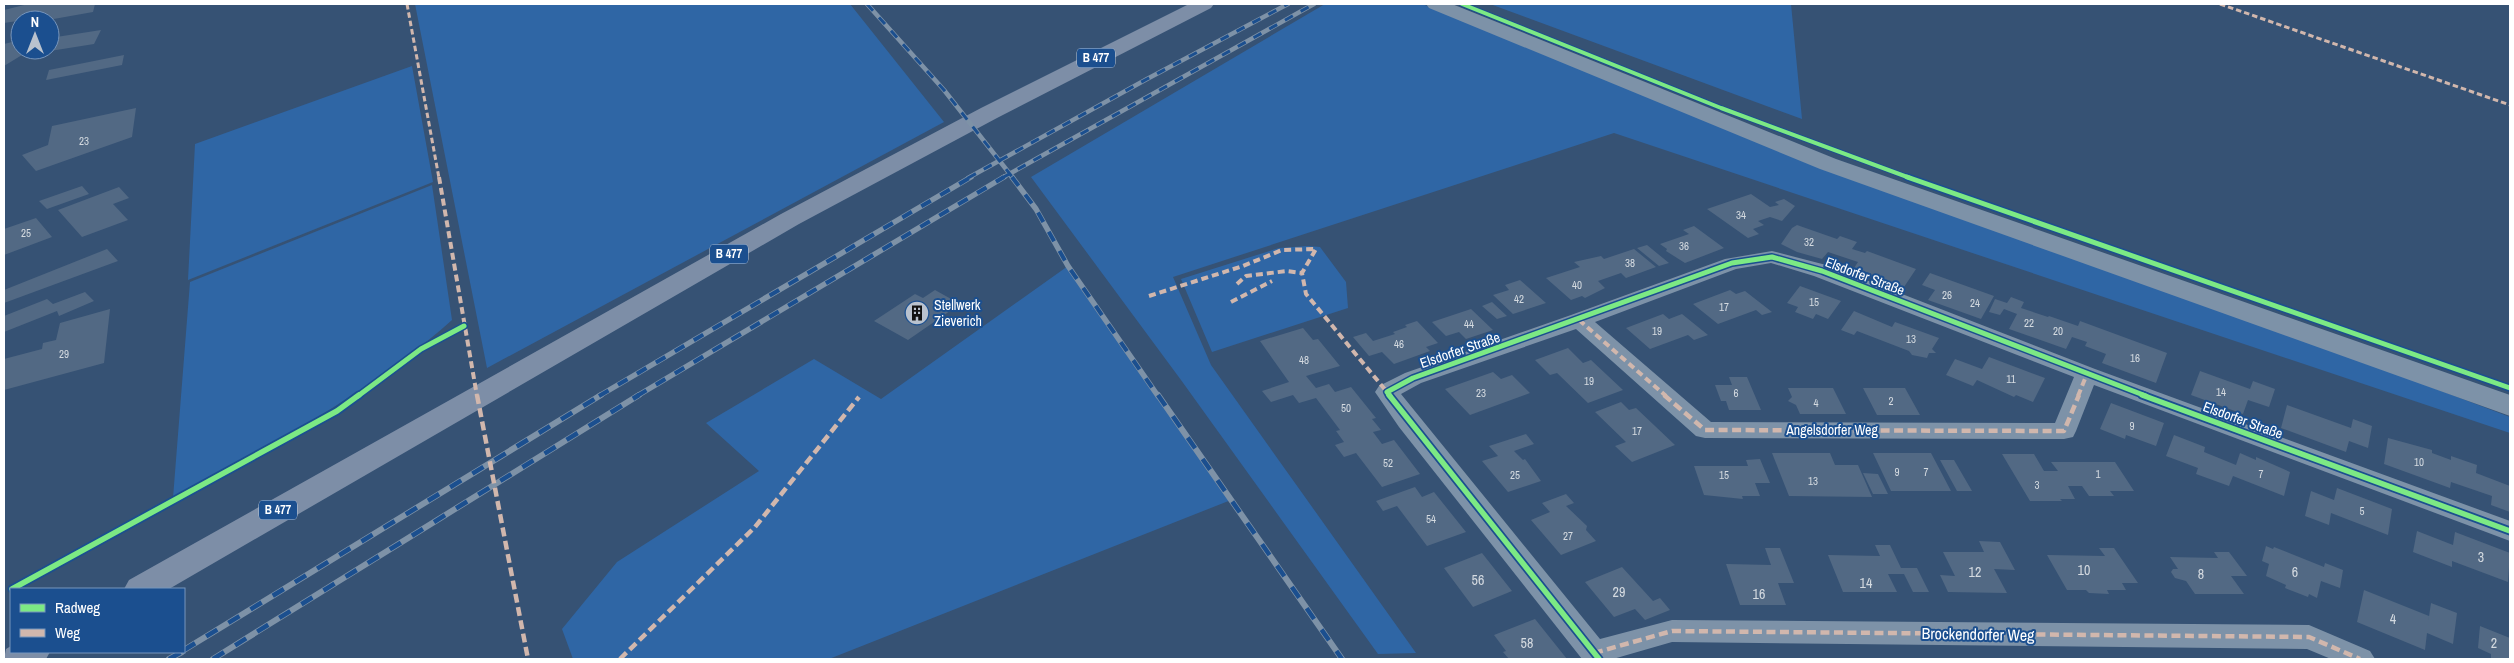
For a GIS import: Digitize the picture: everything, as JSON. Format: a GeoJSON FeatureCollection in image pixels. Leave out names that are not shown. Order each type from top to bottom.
{"type":"FeatureCollection","features":[{"type":"Feature","properties":{"kind":"main road","name":"B 477"},"geometry":{"type":"LineString","coordinates":[[143,588],[790,219],[1014,100],[1204,4]]}},
{"type":"Feature","properties":{"kind":"main road"},"geometry":{"type":"LineString","coordinates":[[19,659],[30,653]]}},
{"type":"Feature","properties":{"kind":"street"},"geometry":{"type":"LineString","coordinates":[[1436,4],[1828,164],[2510,406]]}},
{"type":"Feature","properties":{"kind":"street","name":"Elsdorfer Straße"},"geometry":{"type":"LineString","coordinates":[[1596,656],[1414,429],[1387,392],[1413,378],[1580,320],[1732,263],[1772,257],[1822,271],[2087,374],[2510,531]]}},
{"type":"Feature","properties":{"kind":"street","name":"Angelsdorfer Weg"},"geometry":{"type":"LineString","coordinates":[[1580,320],[1705,430],[2064,431],[2087,374]]}},
{"type":"Feature","properties":{"kind":"street","name":"Brockendorfer Weg"},"geometry":{"type":"LineString","coordinates":[[1596,656],[1672,631],[2309,637],[2360,659]]}},
{"type":"Feature","properties":{"kind":"shaded area"},"geometry":{"type":"Polygon","coordinates":[[[415,4],[850,4],[944,122],[487,368],[415,4]]]}},
{"type":"Feature","properties":{"kind":"shaded area"},"geometry":{"type":"Polygon","coordinates":[[[1325,4],[1422,4],[2510,417],[2510,433],[1614,133],[1173,277],[1211,365],[1416,653],[1378,654],[1181,380],[1031,177],[1325,4]]]}},
{"type":"Feature","properties":{"kind":"shaded area"},"geometry":{"type":"Polygon","coordinates":[[[1490,4],[1791,4],[1802,119],[1490,4]]]}},
{"type":"Feature","properties":{"kind":"shaded area"},"geometry":{"type":"Polygon","coordinates":[[[412,66],[433,182],[188,280],[195,144],[412,66]]]}},
{"type":"Feature","properties":{"kind":"shaded area"},"geometry":{"type":"Polygon","coordinates":[[[432,185],[452,320],[387,372],[353,395],[282,438],[173,498],[190,282],[432,185]]]}},
{"type":"Feature","properties":{"kind":"shaded area"},"geometry":{"type":"Polygon","coordinates":[[[1320,247],[1346,282],[1348,308],[1212,352],[1181,279],[1279,248],[1320,247]]]}},
{"type":"Feature","properties":{"kind":"shaded area"},"geometry":{"type":"Polygon","coordinates":[[[1068,266],[1231,500],[829,659],[573,659],[562,629],[617,562],[759,471],[706,423],[814,359],[881,399],[1068,266]]]}},
{"type":"Feature","properties":{"kind":"building"},"geometry":{"type":"Polygon","coordinates":[[[28,4],[95,4],[93,12],[60,18],[60,10],[10,10],[10,22],[4,23],[4,10],[28,4]]]}},
{"type":"Feature","properties":{"kind":"building"},"geometry":{"type":"Polygon","coordinates":[[[101,30],[94,44],[60,49],[60,36],[101,30]]]}},
{"type":"Feature","properties":{"kind":"building"},"geometry":{"type":"Polygon","coordinates":[[[10,42],[10,60],[14,60],[4,66],[4,44],[10,42]]]}},
{"type":"Feature","properties":{"kind":"building"},"geometry":{"type":"Polygon","coordinates":[[[124,55],[122,65],[46,80],[49,70],[124,55]]]}},
{"type":"Feature","properties":{"kind":"building"},"geometry":{"type":"Polygon","coordinates":[[[136,108],[132,137],[36,171],[22,155],[48,145],[52,126],[136,108]]]}},
{"type":"Feature","properties":{"kind":"building"},"geometry":{"type":"Polygon","coordinates":[[[82,186],[89,194],[47,209],[39,201],[82,186]]]}},
{"type":"Feature","properties":{"kind":"building"},"geometry":{"type":"Polygon","coordinates":[[[119,187],[129,198],[113,204],[128,220],[82,237],[58,210],[119,187]]]}},
{"type":"Feature","properties":{"kind":"building"},"geometry":{"type":"Polygon","coordinates":[[[1751,194],[1770,207],[1779,205],[1775,202],[1784,199],[1795,206],[1782,221],[1770,217],[1758,221],[1764,225],[1753,229],[1759,234],[1748,238],[1707,209],[1751,194]]]}},
{"type":"Feature","properties":{"kind":"building"},"geometry":{"type":"Polygon","coordinates":[[[36,218],[52,237],[4,255],[4,229],[36,218]]]}},
{"type":"Feature","properties":{"kind":"building"},"geometry":{"type":"Polygon","coordinates":[[[1797,225],[1837,239],[1840,236],[1857,242],[1852,249],[1865,253],[1867,251],[1916,269],[1902,290],[1852,271],[1858,262],[1828,252],[1822,259],[1797,252],[1781,244],[1792,228],[1797,225]]]}},
{"type":"Feature","properties":{"kind":"building"},"geometry":{"type":"Polygon","coordinates":[[[1694,226],[1724,248],[1685,263],[1666,251],[1667,249],[1660,244],[1689,234],[1683,230],[1694,226]]]}},
{"type":"Feature","properties":{"kind":"building"},"geometry":{"type":"Polygon","coordinates":[[[1647,245],[1669,263],[1659,266],[1637,248],[1647,245]]]}},
{"type":"Feature","properties":{"kind":"building"},"geometry":{"type":"Polygon","coordinates":[[[107,249],[118,261],[4,303],[4,290],[107,249]]]}},
{"type":"Feature","properties":{"kind":"building"},"geometry":{"type":"Polygon","coordinates":[[[1634,249],[1656,267],[1626,278],[1621,273],[1598,281],[1605,288],[1585,298],[1582,296],[1571,300],[1546,278],[1580,267],[1574,262],[1601,256],[1604,259],[1634,249]]]}},
{"type":"Feature","properties":{"kind":"building"},"geometry":{"type":"Polygon","coordinates":[[[1930,273],[1994,296],[1981,319],[1928,300],[1935,290],[1922,285],[1930,273]]]}},
{"type":"Feature","properties":{"kind":"building"},"geometry":{"type":"Polygon","coordinates":[[[1520,280],[1546,303],[1513,314],[1493,295],[1509,290],[1505,285],[1520,280]]]}},
{"type":"Feature","properties":{"kind":"building"},"geometry":{"type":"Polygon","coordinates":[[[1800,286],[1841,301],[1828,319],[1816,314],[1813,319],[1795,312],[1798,307],[1787,303],[1800,286]]]}},
{"type":"Feature","properties":{"kind":"building","name":"Stellwerk Zieverich"},"geometry":{"type":"Polygon","coordinates":[[[935,290],[960,304],[908,340],[874,321],[915,294],[923,298],[935,290]]]}},
{"type":"Feature","properties":{"kind":"building"},"geometry":{"type":"Polygon","coordinates":[[[1730,290],[1736,294],[1745,291],[1772,312],[1762,315],[1756,310],[1718,324],[1693,304],[1730,290]]]}},
{"type":"Feature","properties":{"kind":"building"},"geometry":{"type":"Polygon","coordinates":[[[85,292],[94,301],[59,316],[57,311],[4,332],[4,316],[47,299],[53,304],[85,292]]]}},
{"type":"Feature","properties":{"kind":"building"},"geometry":{"type":"Polygon","coordinates":[[[2011,297],[2024,302],[2021,308],[2078,326],[2080,321],[2167,353],[2156,383],[2102,363],[2106,354],[2085,346],[2087,342],[2072,337],[2066,349],[2009,329],[2017,314],[2004,309],[2000,315],[1989,312],[1995,299],[2007,303],[2011,297]]]}},
{"type":"Feature","properties":{"kind":"building"},"geometry":{"type":"Polygon","coordinates":[[[1492,302],[1507,316],[1497,319],[1482,306],[1492,302]]]}},
{"type":"Feature","properties":{"kind":"building"},"geometry":{"type":"Polygon","coordinates":[[[110,309],[104,363],[4,390],[4,359],[42,349],[43,343],[56,340],[60,323],[110,309]]]}},
{"type":"Feature","properties":{"kind":"building"},"geometry":{"type":"Polygon","coordinates":[[[1471,309],[1493,330],[1466,339],[1459,332],[1446,336],[1432,322],[1471,309]]]}},
{"type":"Feature","properties":{"kind":"building"},"geometry":{"type":"Polygon","coordinates":[[[1854,311],[1892,327],[1895,322],[1939,338],[1932,349],[1936,353],[1929,353],[1927,358],[1912,355],[1909,351],[1857,331],[1854,335],[1841,330],[1854,311]]]}},
{"type":"Feature","properties":{"kind":"building"},"geometry":{"type":"Polygon","coordinates":[[[1663,314],[1669,319],[1682,314],[1708,335],[1694,340],[1688,335],[1650,349],[1626,328],[1663,314]]]}},
{"type":"Feature","properties":{"kind":"building"},"geometry":{"type":"Polygon","coordinates":[[[1417,321],[1438,343],[1426,347],[1430,351],[1394,364],[1382,352],[1369,356],[1353,337],[1366,333],[1373,341],[1395,334],[1393,332],[1417,321]]]}},
{"type":"Feature","properties":{"kind":"building"},"geometry":{"type":"Polygon","coordinates":[[[1303,328],[1313,340],[1318,339],[1340,366],[1306,376],[1316,388],[1329,384],[1335,392],[1351,387],[1376,418],[1372,419],[1381,430],[1373,432],[1382,444],[1394,440],[1420,474],[1382,487],[1356,453],[1344,457],[1335,445],[1344,442],[1336,431],[1340,430],[1316,398],[1299,403],[1293,395],[1271,402],[1262,391],[1289,382],[1260,341],[1303,328]]]}},
{"type":"Feature","properties":{"kind":"building"},"geometry":{"type":"Polygon","coordinates":[[[1568,348],[1583,363],[1591,360],[1623,390],[1588,403],[1557,373],[1550,375],[1535,360],[1568,348]]]}},
{"type":"Feature","properties":{"kind":"building"},"geometry":{"type":"Polygon","coordinates":[[[1989,357],[2045,378],[2033,402],[2016,395],[2014,397],[1977,380],[1973,386],[1946,375],[1955,359],[1982,369],[1989,357]]]}},
{"type":"Feature","properties":{"kind":"building"},"geometry":{"type":"Polygon","coordinates":[[[2200,371],[2250,389],[2253,381],[2275,389],[2269,407],[2248,400],[2243,414],[2191,395],[2200,371]]]}},
{"type":"Feature","properties":{"kind":"building"},"geometry":{"type":"Polygon","coordinates":[[[1493,372],[1501,379],[1512,375],[1530,393],[1470,415],[1445,389],[1493,372]]]}},
{"type":"Feature","properties":{"kind":"building"},"geometry":{"type":"Polygon","coordinates":[[[1729,377],[1747,377],[1761,410],[1729,410],[1726,401],[1721,401],[1715,385],[1732,385],[1729,377]]]}},
{"type":"Feature","properties":{"kind":"building"},"geometry":{"type":"Polygon","coordinates":[[[1788,388],[1833,388],[1846,414],[1800,414],[1796,405],[1788,401],[1792,397],[1788,388]]]}},
{"type":"Feature","properties":{"kind":"building"},"geometry":{"type":"Polygon","coordinates":[[[1863,388],[1905,388],[1920,415],[1877,415],[1863,388]]]}},
{"type":"Feature","properties":{"kind":"building"},"geometry":{"type":"Polygon","coordinates":[[[1621,402],[1629,410],[1636,408],[1675,445],[1632,462],[1615,446],[1626,442],[1595,412],[1621,402]]]}},
{"type":"Feature","properties":{"kind":"building"},"geometry":{"type":"Polygon","coordinates":[[[2111,403],[2164,423],[2156,446],[2126,435],[2125,439],[2100,429],[2111,403]]]}},
{"type":"Feature","properties":{"kind":"building"},"geometry":{"type":"Polygon","coordinates":[[[2287,405],[2351,428],[2353,419],[2372,426],[2368,448],[2349,441],[2346,452],[2281,428],[2287,405]]]}},
{"type":"Feature","properties":{"kind":"building"},"geometry":{"type":"Polygon","coordinates":[[[1526,434],[1534,444],[1514,451],[1523,460],[1525,459],[1541,481],[1508,492],[1482,461],[1498,456],[1489,446],[1526,434]]]}},
{"type":"Feature","properties":{"kind":"building"},"geometry":{"type":"Polygon","coordinates":[[[2174,435],[2205,447],[2204,452],[2236,465],[2240,453],[2256,460],[2256,457],[2290,472],[2284,496],[2233,476],[2229,486],[2196,474],[2198,468],[2166,456],[2174,435]]]}},
{"type":"Feature","properties":{"kind":"building"},"geometry":{"type":"Polygon","coordinates":[[[2388,438],[2432,450],[2432,453],[2451,460],[2451,456],[2477,465],[2476,473],[2510,486],[2510,512],[2491,505],[2492,496],[2451,482],[2450,488],[2384,464],[2388,438]]]}},
{"type":"Feature","properties":{"kind":"building"},"geometry":{"type":"Polygon","coordinates":[[[1772,453],[1830,453],[1835,465],[1858,465],[1872,497],[1789,496],[1772,453]]]}},
{"type":"Feature","properties":{"kind":"building"},"geometry":{"type":"Polygon","coordinates":[[[1873,453],[1931,453],[1951,491],[1891,491],[1873,453]]]}},
{"type":"Feature","properties":{"kind":"building"},"geometry":{"type":"Polygon","coordinates":[[[2002,454],[2034,454],[2044,471],[2058,471],[2051,462],[2115,462],[2134,491],[2110,491],[2114,496],[2089,496],[2082,486],[2068,486],[2075,499],[2030,501],[2002,454]]]}},
{"type":"Feature","properties":{"kind":"building"},"geometry":{"type":"Polygon","coordinates":[[[1760,459],[1770,483],[1755,483],[1760,496],[1742,496],[1743,499],[1704,495],[1694,466],[1748,466],[1746,460],[1760,459]]]}},
{"type":"Feature","properties":{"kind":"building"},"geometry":{"type":"Polygon","coordinates":[[[1940,460],[1954,460],[1972,491],[1957,491],[1940,460]]]}},
{"type":"Feature","properties":{"kind":"building"},"geometry":{"type":"Polygon","coordinates":[[[1863,473],[1878,474],[1888,494],[1873,494],[1863,473]]]}},
{"type":"Feature","properties":{"kind":"building"},"geometry":{"type":"Polygon","coordinates":[[[1415,487],[1422,497],[1434,492],[1466,532],[1427,546],[1397,506],[1383,511],[1376,501],[1415,487]]]}},
{"type":"Feature","properties":{"kind":"building"},"geometry":{"type":"Polygon","coordinates":[[[2337,488],[2392,509],[2388,535],[2331,513],[2329,525],[2305,516],[2311,491],[2334,500],[2337,488]]]}},
{"type":"Feature","properties":{"kind":"building"},"geometry":{"type":"Polygon","coordinates":[[[1566,494],[1574,503],[1566,506],[1587,526],[1586,530],[1596,541],[1561,555],[1531,520],[1550,512],[1542,503],[1566,494]]]}},
{"type":"Feature","properties":{"kind":"building"},"geometry":{"type":"Polygon","coordinates":[[[2417,531],[2453,545],[2455,532],[2510,553],[2508,582],[2452,561],[2452,567],[2413,552],[2417,531]]]}},
{"type":"Feature","properties":{"kind":"building"},"geometry":{"type":"Polygon","coordinates":[[[1979,541],[2000,542],[2015,570],[1994,569],[2007,593],[1948,592],[1940,575],[1955,576],[1943,552],[1984,552],[1979,541]]]}},
{"type":"Feature","properties":{"kind":"building"},"geometry":{"type":"Polygon","coordinates":[[[1875,545],[1890,545],[1901,568],[1917,568],[1929,592],[1913,592],[1904,574],[1888,574],[1897,592],[1843,592],[1828,555],[1880,556],[1875,545]]]}},
{"type":"Feature","properties":{"kind":"building"},"geometry":{"type":"Polygon","coordinates":[[[2266,546],[2273,549],[2274,547],[2324,567],[2325,563],[2343,570],[2340,588],[2321,581],[2317,598],[2309,594],[2308,597],[2285,588],[2286,585],[2266,576],[2269,564],[2262,561],[2266,546]]]}},
{"type":"Feature","properties":{"kind":"building"},"geometry":{"type":"Polygon","coordinates":[[[1765,548],[1780,548],[1794,583],[1778,583],[1786,605],[1740,605],[1726,564],[1771,565],[1765,548]]]}},
{"type":"Feature","properties":{"kind":"building"},"geometry":{"type":"Polygon","coordinates":[[[2099,548],[2114,548],[2138,583],[2122,583],[2126,590],[2107,590],[2109,594],[2089,593],[2086,590],[2067,590],[2047,555],[2105,556],[2099,548]]]}},
{"type":"Feature","properties":{"kind":"building"},"geometry":{"type":"Polygon","coordinates":[[[2214,552],[2229,552],[2247,576],[2231,576],[2244,594],[2195,594],[2186,581],[2175,578],[2171,572],[2173,569],[2178,569],[2170,557],[2218,558],[2214,552]]]}},
{"type":"Feature","properties":{"kind":"building"},"geometry":{"type":"Polygon","coordinates":[[[1482,553],[1512,591],[1473,607],[1444,568],[1482,553]]]}},
{"type":"Feature","properties":{"kind":"building"},"geometry":{"type":"Polygon","coordinates":[[[1622,567],[1653,601],[1660,598],[1670,610],[1645,620],[1635,609],[1614,617],[1585,582],[1622,567]]]}},
{"type":"Feature","properties":{"kind":"building"},"geometry":{"type":"Polygon","coordinates":[[[2364,590],[2429,616],[2428,623],[2431,603],[2457,613],[2453,644],[2427,633],[2425,650],[2357,622],[2364,590]]]}},
{"type":"Feature","properties":{"kind":"building"},"geometry":{"type":"Polygon","coordinates":[[[1535,619],[1567,659],[1509,659],[1503,652],[1506,651],[1494,635],[1535,619]]]}},
{"type":"Feature","properties":{"kind":"building"},"geometry":{"type":"Polygon","coordinates":[[[2480,626],[2510,638],[2510,659],[2491,659],[2491,654],[2478,648],[2480,626]]]}},
{"type":"Feature","properties":{"kind":"railway"},"geometry":{"type":"LineString","coordinates":[[867,4],[944,90],[999,161]]}},
{"type":"Feature","properties":{"kind":"railway"},"geometry":{"type":"LineString","coordinates":[[999,161],[1288,4]]}},
{"type":"Feature","properties":{"kind":"railway"},"geometry":{"type":"LineString","coordinates":[[1010,174],[1314,4]]}},
{"type":"Feature","properties":{"kind":"railway"},"geometry":{"type":"LineString","coordinates":[[968,178],[999,161]]}},
{"type":"Feature","properties":{"kind":"railway"},"geometry":{"type":"LineString","coordinates":[[999,161],[1010,174]]}},
{"type":"Feature","properties":{"kind":"railway"},"geometry":{"type":"LineString","coordinates":[[1002,178],[1010,174]]}},
{"type":"Feature","properties":{"kind":"railway"},"geometry":{"type":"LineString","coordinates":[[1010,174],[1013,178]]}},
{"type":"Feature","properties":{"kind":"railway"},"geometry":{"type":"LineString","coordinates":[[599,396],[971,177]]}},
{"type":"Feature","properties":{"kind":"railway"},"geometry":{"type":"LineString","coordinates":[[637,396],[1004,177]]}},
{"type":"Feature","properties":{"kind":"railway"},"geometry":{"type":"LineString","coordinates":[[1012,177],[1036,209],[1068,266],[1158,396]]}},
{"type":"Feature","properties":{"kind":"railway"},"geometry":{"type":"LineString","coordinates":[[185,649],[601,395]]}},
{"type":"Feature","properties":{"kind":"railway"},"geometry":{"type":"LineString","coordinates":[[213,659],[639,395]]}},
{"type":"Feature","properties":{"kind":"railway"},"geometry":{"type":"LineString","coordinates":[[1158,395],[1342,659]]}},
{"type":"Feature","properties":{"kind":"railway"},"geometry":{"type":"LineString","coordinates":[[169,659],[180,653]]}},
{"type":"Feature","properties":{"kind":"marked path"},"geometry":{"type":"LineString","coordinates":[[407,4],[426,99],[464,326],[528,659]]}},
{"type":"Feature","properties":{"kind":"marked path"},"geometry":{"type":"LineString","coordinates":[[2220,4],[2510,105]]}},
{"type":"Feature","properties":{"kind":"marked path"},"geometry":{"type":"LineString","coordinates":[[1149,296],[1243,266],[1282,250],[1316,249],[1302,273],[1306,294],[1387,392]]}},
{"type":"Feature","properties":{"kind":"marked path"},"geometry":{"type":"LineString","coordinates":[[1237,284],[1246,276],[1287,271],[1302,273]]}},
{"type":"Feature","properties":{"kind":"marked path"},"geometry":{"type":"LineString","coordinates":[[1231,302],[1272,281]]}},
{"type":"Feature","properties":{"kind":"marked path"},"geometry":{"type":"LineString","coordinates":[[1579,320],[1705,430],[2064,431],[2087,374]]}},
{"type":"Feature","properties":{"kind":"marked path"},"geometry":{"type":"LineString","coordinates":[[620,659],[755,527],[859,397]]}},
{"type":"Feature","properties":{"kind":"marked path"},"geometry":{"type":"LineString","coordinates":[[1594,653],[1672,631],[2309,637],[2360,659]]}},
{"type":"Feature","properties":{"kind":"cycle path"},"geometry":{"type":"LineString","coordinates":[[1462,4],[1591,57],[1852,157],[2115,251],[2510,388]]}},
{"type":"Feature","properties":{"kind":"cycle path"},"geometry":{"type":"LineString","coordinates":[[1599,659],[1408,421],[1387,392],[1413,378],[1579,320],[1732,263],[1772,257],[1822,271],[2087,374],[2510,531]]}},
{"type":"Feature","properties":{"kind":"cycle path"},"geometry":{"type":"LineString","coordinates":[[14,588],[337,411],[421,349],[464,326]]}},
{"type":"Feature","properties":{"kind":"place","name":"Stellwerk Zieverich"},"geometry":{"type":"Point","coordinates":[917,313]}}]}
